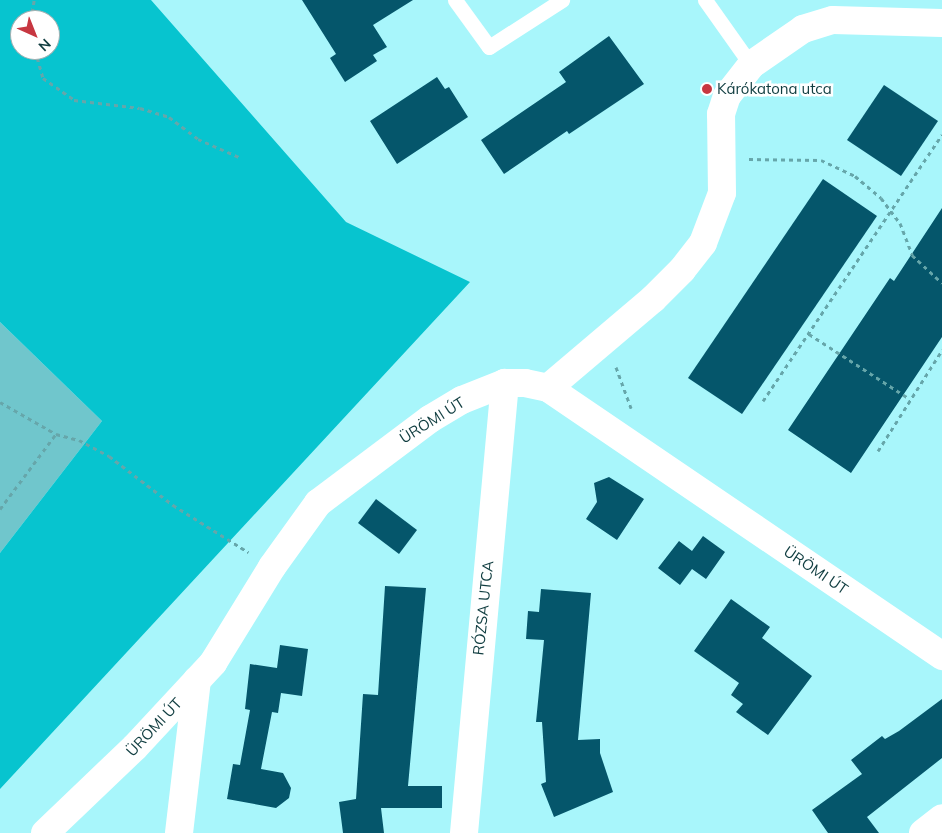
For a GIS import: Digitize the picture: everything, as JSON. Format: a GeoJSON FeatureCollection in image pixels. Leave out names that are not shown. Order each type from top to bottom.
{"type":"FeatureCollection","features":[{"type":"Feature","properties":{"kind":"street"},"geometry":{"type":"LineString","coordinates":[[548,388],[682,270],[703,243],[716,216],[722,193],[724,160],[721,114],[727,96],[752,65],[803,29],[833,20],[942,23]]}},
{"type":"Feature","properties":{"kind":"street","name":"ÜRÖMI ÚT"},"geometry":{"type":"LineString","coordinates":[[45,833],[135,748],[197,680],[239,624],[272,567],[303,520],[338,485],[462,400],[505,383],[524,382],[548,388],[942,656]]}},
{"type":"Feature","properties":{"kind":"street","name":"RÓZSA UTCA"},"geometry":{"type":"LineString","coordinates":[[464,833],[505,383]]}},
{"type":"Feature","properties":{"kind":"street"},"geometry":{"type":"LineString","coordinates":[[179,833],[197,680]]}},
{"type":"Feature","properties":{"kind":"street"},"geometry":{"type":"LineString","coordinates":[[923,833],[942,818]]}},
{"type":"Feature","properties":{"kind":"lane"},"geometry":{"type":"LineString","coordinates":[[455,0],[489,47],[562,0]]}},
{"type":"Feature","properties":{"kind":"lane"},"geometry":{"type":"LineString","coordinates":[[705,0],[752,65]]}},
{"type":"Feature","properties":{"kind":"path"},"geometry":{"type":"LineString","coordinates":[[38,60],[43,78],[74,100],[140,108],[169,117],[198,139],[239,157]]}},
{"type":"Feature","properties":{"kind":"path"},"geometry":{"type":"LineString","coordinates":[[763,401],[862,258],[890,210],[942,135]]}},
{"type":"Feature","properties":{"kind":"path"},"geometry":{"type":"LineString","coordinates":[[724,160],[821,160],[855,176],[890,210],[907,238],[912,255],[942,284]]}},
{"type":"Feature","properties":{"kind":"path"},"geometry":{"type":"LineString","coordinates":[[809,334],[910,400]]}},
{"type":"Feature","properties":{"kind":"path"},"geometry":{"type":"LineString","coordinates":[[878,451],[942,350]]}},
{"type":"Feature","properties":{"kind":"path"},"geometry":{"type":"LineString","coordinates":[[0,402],[56,434],[79,440],[109,456],[173,505],[272,567]]}},
{"type":"Feature","properties":{"kind":"path"},"geometry":{"type":"LineString","coordinates":[[0,509],[56,434]]}},
{"type":"Feature","properties":{"kind":"shaded area"},"geometry":{"type":"Polygon","coordinates":[[[0,0],[151,0],[346,222],[470,282],[0,789],[0,553],[102,421],[0,322],[0,0]]]}},
{"type":"Feature","properties":{"kind":"shaded area"},"geometry":{"type":"Polygon","coordinates":[[[0,322],[102,421],[0,553],[0,322]]]}},
{"type":"Feature","properties":{"kind":"building"},"geometry":{"type":"Polygon","coordinates":[[[302,0],[413,0],[373,25],[387,47],[373,55],[377,61],[345,82],[330,58],[336,54],[302,0]]]}},
{"type":"Feature","properties":{"kind":"building"},"geometry":{"type":"Polygon","coordinates":[[[609,36],[644,84],[569,134],[567,131],[504,174],[481,140],[566,82],[559,72],[609,36]]]}},
{"type":"Feature","properties":{"kind":"building"},"geometry":{"type":"Polygon","coordinates":[[[437,77],[445,89],[449,87],[468,117],[397,164],[370,121],[437,77]]]}},
{"type":"Feature","properties":{"kind":"building"},"geometry":{"type":"Polygon","coordinates":[[[884,85],[938,121],[901,176],[847,140],[884,85]]]}},
{"type":"Feature","properties":{"kind":"building"},"geometry":{"type":"Polygon","coordinates":[[[823,179],[877,216],[742,414],[688,378],[823,179]]]}},
{"type":"Feature","properties":{"kind":"building"},"geometry":{"type":"Polygon","coordinates":[[[942,208],[942,337],[851,473],[788,430],[890,278],[894,281],[942,208]]]}},
{"type":"Feature","properties":{"kind":"building"},"geometry":{"type":"Polygon","coordinates":[[[609,477],[644,499],[617,540],[586,519],[597,502],[594,483],[609,477]]]}},
{"type":"Feature","properties":{"kind":"building"},"geometry":{"type":"Polygon","coordinates":[[[376,499],[417,530],[399,554],[358,523],[376,499]]]}},
{"type":"Feature","properties":{"kind":"building"},"geometry":{"type":"Polygon","coordinates":[[[703,536],[725,552],[706,579],[692,569],[680,585],[658,568],[679,541],[692,551],[703,536]]]}},
{"type":"Feature","properties":{"kind":"building"},"geometry":{"type":"Polygon","coordinates":[[[385,586],[426,588],[408,786],[442,786],[442,808],[381,808],[384,833],[343,833],[339,802],[356,799],[363,694],[378,695],[385,586]]]}},
{"type":"Feature","properties":{"kind":"building"},"geometry":{"type":"Polygon","coordinates":[[[541,589],[591,593],[578,740],[600,739],[600,753],[613,792],[554,817],[541,784],[546,782],[542,722],[536,722],[544,640],[526,639],[528,611],[539,612],[541,589]]]}},
{"type":"Feature","properties":{"kind":"building"},"geometry":{"type":"Polygon","coordinates":[[[731,599],[770,627],[762,638],[812,676],[768,735],[736,712],[743,704],[731,695],[739,683],[694,651],[731,599]]]}},
{"type":"Feature","properties":{"kind":"building"},"geometry":{"type":"Polygon","coordinates":[[[280,645],[308,649],[302,696],[281,693],[278,713],[272,712],[261,769],[283,773],[291,788],[289,798],[276,808],[227,799],[233,764],[240,765],[250,710],[245,709],[250,664],[277,668],[280,645]]]}},
{"type":"Feature","properties":{"kind":"building"},"geometry":{"type":"Polygon","coordinates":[[[942,699],[942,758],[867,817],[879,833],[828,833],[812,810],[862,774],[851,760],[882,736],[885,739],[899,731],[942,699]]]}},
{"type":"Feature","properties":{"kind":"place","name":"Kárókatona utca"},"geometry":{"type":"Point","coordinates":[707,89]}}]}
